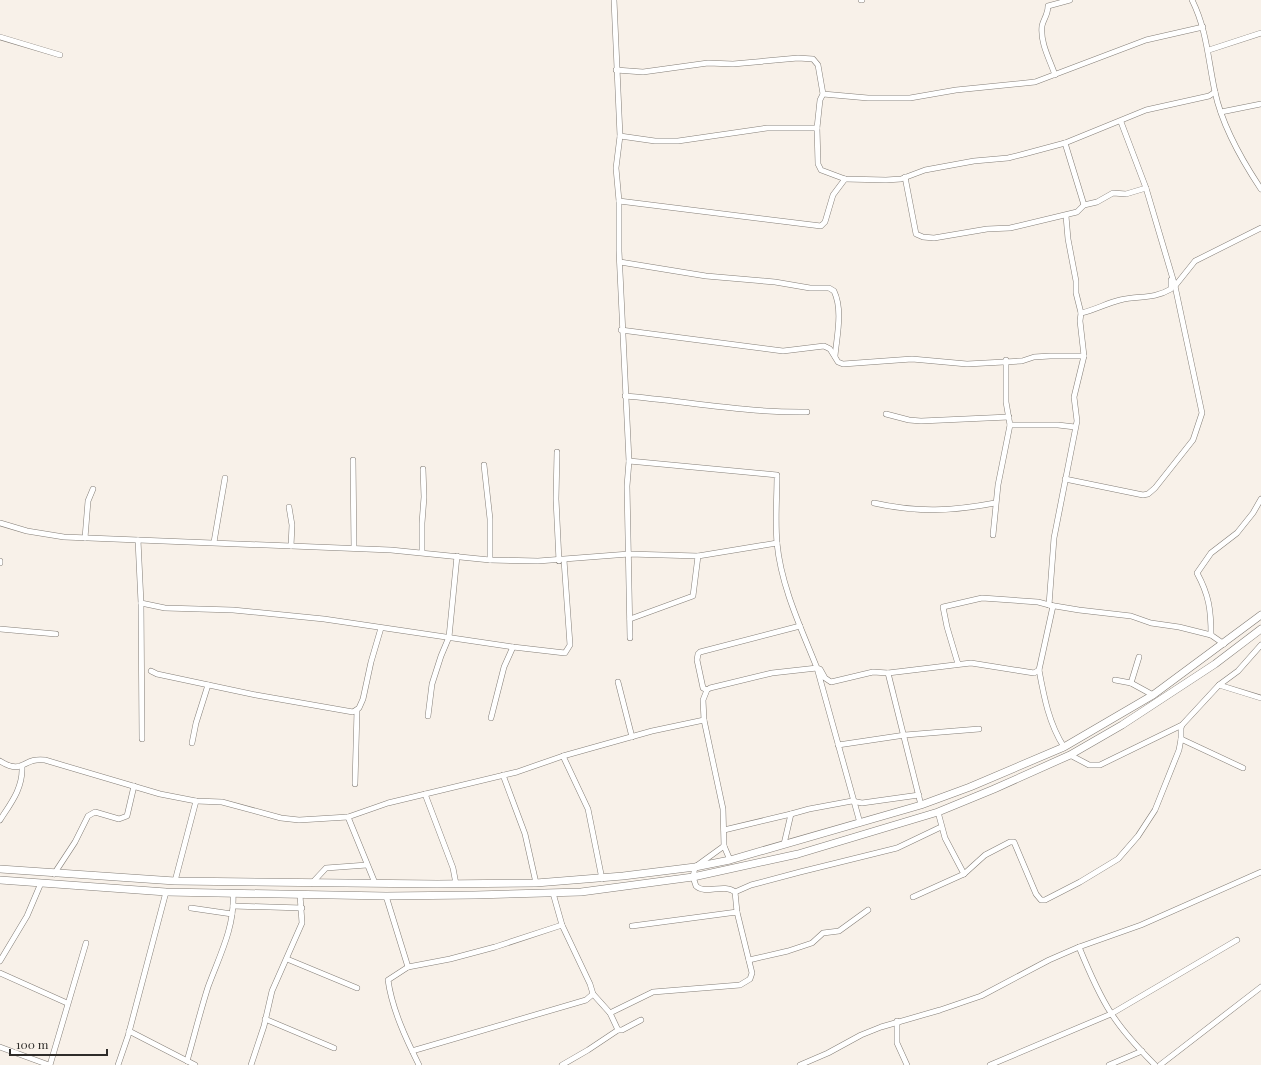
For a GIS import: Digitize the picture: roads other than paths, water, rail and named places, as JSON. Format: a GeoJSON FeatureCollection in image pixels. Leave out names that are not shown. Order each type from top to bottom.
{"type":"FeatureCollection","features":[{"type":"Feature","properties":{"kind":"main road"},"geometry":{"type":"LineString","coordinates":[[0,869],[54,874],[175,881],[456,884],[536,883],[602,879],[695,867],[730,860],[921,805],[970,787],[1064,746],[1153,695],[1224,644],[1261,615]]}},
{"type":"Feature","properties":{"kind":"main road"},"geometry":{"type":"LineString","coordinates":[[0,880],[166,892],[386,896],[581,892],[693,877],[798,854],[938,812],[1070,755],[1122,725],[1215,664],[1261,629]]}},
{"type":"Feature","properties":{"kind":"street"},"geometry":{"type":"LineString","coordinates":[[614,0],[620,136],[616,168],[619,201],[621,330],[628,461],[627,486],[630,638]]}},
{"type":"Feature","properties":{"kind":"street"},"geometry":{"type":"LineString","coordinates":[[1055,75],[1043,42],[1042,25],[1047,17],[1048,6],[1070,0]]}},
{"type":"Feature","properties":{"kind":"street"},"geometry":{"type":"LineString","coordinates":[[1192,0],[1203,27],[1209,50],[1215,92],[1221,112],[1228,130],[1261,189]]}},
{"type":"Feature","properties":{"kind":"street"},"geometry":{"type":"LineString","coordinates":[[823,94],[868,98],[910,98],[956,90],[1035,82],[1146,40],[1203,27]]}},
{"type":"Feature","properties":{"kind":"street"},"geometry":{"type":"LineString","coordinates":[[1209,50],[1261,33]]}},
{"type":"Feature","properties":{"kind":"street"},"geometry":{"type":"LineString","coordinates":[[0,37],[60,55]]}},
{"type":"Feature","properties":{"kind":"street"},"geometry":{"type":"LineString","coordinates":[[616,70],[643,72],[695,64],[733,64],[809,58],[818,65],[823,94],[820,100],[817,128],[819,169],[822,172],[845,179],[886,180],[905,177],[925,170],[974,160],[1008,158],[1065,143],[1157,107],[1209,96],[1215,92]]}},
{"type":"Feature","properties":{"kind":"street"},"geometry":{"type":"LineString","coordinates":[[1209,96],[1217,100]]}},
{"type":"Feature","properties":{"kind":"street"},"geometry":{"type":"LineString","coordinates":[[1221,112],[1261,104]]}},
{"type":"Feature","properties":{"kind":"street"},"geometry":{"type":"LineString","coordinates":[[1065,479],[1093,486],[1143,495],[1148,494],[1155,488],[1193,440],[1202,413],[1175,286],[1146,188],[1121,122]]}},
{"type":"Feature","properties":{"kind":"street"},"geometry":{"type":"LineString","coordinates":[[620,136],[678,141],[703,139],[767,128],[817,128]]}},
{"type":"Feature","properties":{"kind":"street"},"geometry":{"type":"LineString","coordinates":[[1065,143],[1084,205]]}},
{"type":"Feature","properties":{"kind":"street"},"geometry":{"type":"LineString","coordinates":[[905,177],[917,235],[934,238],[956,236],[987,229],[1010,228],[1053,217],[1066,216],[1076,212],[1084,205],[1097,202],[1114,194],[1126,194],[1146,188]]}},
{"type":"Feature","properties":{"kind":"street"},"geometry":{"type":"LineString","coordinates":[[619,201],[821,226],[825,222],[833,195],[845,179]]}},
{"type":"Feature","properties":{"kind":"street"},"geometry":{"type":"LineString","coordinates":[[1053,606],[1049,605],[1054,544],[1077,421],[1074,398],[1084,356],[1080,321],[1081,313],[1076,293],[1076,281],[1068,239],[1066,216]]}},
{"type":"Feature","properties":{"kind":"street"},"geometry":{"type":"LineString","coordinates":[[1175,286],[1195,261],[1261,228]]}},
{"type":"Feature","properties":{"kind":"street"},"geometry":{"type":"LineString","coordinates":[[620,262],[706,276],[775,282],[810,288],[829,288],[834,291],[836,296],[838,316],[835,356]]}},
{"type":"Feature","properties":{"kind":"street"},"geometry":{"type":"LineString","coordinates":[[1081,313],[1096,310],[1120,300],[1153,297],[1171,289],[1172,277]]}},
{"type":"Feature","properties":{"kind":"street"},"geometry":{"type":"LineString","coordinates":[[621,330],[783,351],[824,346],[830,349],[838,362],[843,364],[912,359],[967,364],[1006,360],[1022,361],[1034,357],[1084,356]]}},
{"type":"Feature","properties":{"kind":"street"},"geometry":{"type":"LineString","coordinates":[[993,535],[995,503],[1010,425],[1006,402],[1006,360]]}},
{"type":"Feature","properties":{"kind":"street"},"geometry":{"type":"LineString","coordinates":[[624,396],[678,400],[762,412],[807,412]]}},
{"type":"Feature","properties":{"kind":"street"},"geometry":{"type":"LineString","coordinates":[[886,414],[909,420],[921,421],[1009,417]]}},
{"type":"Feature","properties":{"kind":"street"},"geometry":{"type":"LineString","coordinates":[[1010,425],[1058,425],[1075,427]]}},
{"type":"Feature","properties":{"kind":"street"},"geometry":{"type":"LineString","coordinates":[[141,603],[165,608],[252,611],[344,621],[381,628],[565,653],[569,649],[556,499],[557,452]]}},
{"type":"Feature","properties":{"kind":"street"},"geometry":{"type":"LineString","coordinates":[[353,460],[354,548]]}},
{"type":"Feature","properties":{"kind":"street"},"geometry":{"type":"LineString","coordinates":[[628,461],[777,475],[777,543],[784,579],[800,626],[817,668],[852,801],[860,823]]}},
{"type":"Feature","properties":{"kind":"street"},"geometry":{"type":"LineString","coordinates":[[484,465],[490,519],[490,560]]}},
{"type":"Feature","properties":{"kind":"street"},"geometry":{"type":"LineString","coordinates":[[422,552],[424,497],[423,469]]}},
{"type":"Feature","properties":{"kind":"street"},"geometry":{"type":"LineString","coordinates":[[214,542],[225,478]]}},
{"type":"Feature","properties":{"kind":"street"},"geometry":{"type":"LineString","coordinates":[[85,538],[88,500],[93,489]]}},
{"type":"Feature","properties":{"kind":"street"},"geometry":{"type":"LineString","coordinates":[[1211,635],[1211,611],[1207,591],[1197,573],[1211,554],[1238,533],[1253,513],[1261,499]]}},
{"type":"Feature","properties":{"kind":"street"},"geometry":{"type":"LineString","coordinates":[[874,502],[923,510],[961,510],[995,503]]}},
{"type":"Feature","properties":{"kind":"street"},"geometry":{"type":"LineString","coordinates":[[289,507],[292,525],[291,546]]}},
{"type":"Feature","properties":{"kind":"street"},"geometry":{"type":"LineString","coordinates":[[0,523],[53,536],[354,548],[422,552],[490,560],[561,560],[629,554],[698,556],[777,543]]}},
{"type":"Feature","properties":{"kind":"street"},"geometry":{"type":"LineString","coordinates":[[138,540],[141,603],[142,739]]}},
{"type":"Feature","properties":{"kind":"street"},"geometry":{"type":"LineString","coordinates":[[428,716],[432,684],[449,637],[457,556]]}},
{"type":"Feature","properties":{"kind":"street"},"geometry":{"type":"LineString","coordinates":[[630,619],[693,596],[698,556]]}},
{"type":"Feature","properties":{"kind":"street"},"geometry":{"type":"LineString","coordinates":[[958,664],[946,627],[943,607],[982,598],[1038,602],[1053,606],[1131,616],[1151,623],[1179,627],[1202,634],[1211,635],[1224,644]]}},
{"type":"Feature","properties":{"kind":"street"},"geometry":{"type":"LineString","coordinates":[[1053,606],[1039,670],[1050,717],[1056,734],[1064,746]]}},
{"type":"Feature","properties":{"kind":"street"},"geometry":{"type":"LineString","coordinates":[[707,690],[703,688],[697,660],[700,652],[800,626]]}},
{"type":"Feature","properties":{"kind":"street"},"geometry":{"type":"LineString","coordinates":[[355,784],[357,710],[363,699],[370,662],[381,628]]}},
{"type":"Feature","properties":{"kind":"street"},"geometry":{"type":"LineString","coordinates":[[0,629],[56,634]]}},
{"type":"Feature","properties":{"kind":"street"},"geometry":{"type":"LineString","coordinates":[[1070,755],[1089,765],[1100,765],[1182,725],[1219,685],[1238,671],[1261,645]]}},
{"type":"Feature","properties":{"kind":"street"},"geometry":{"type":"LineString","coordinates":[[491,718],[504,667],[513,647]]}},
{"type":"Feature","properties":{"kind":"street"},"geometry":{"type":"LineString","coordinates":[[1131,683],[1139,657]]}},
{"type":"Feature","properties":{"kind":"street"},"geometry":{"type":"LineString","coordinates":[[707,690],[772,673],[817,668],[820,669],[825,678],[831,682],[873,672],[888,673],[958,664],[984,664],[1034,673],[1039,670]]}},
{"type":"Feature","properties":{"kind":"street"},"geometry":{"type":"LineString","coordinates":[[151,671],[157,674],[256,695],[353,712],[357,710]]}},
{"type":"Feature","properties":{"kind":"street"},"geometry":{"type":"LineString","coordinates":[[888,673],[905,735],[921,805]]}},
{"type":"Feature","properties":{"kind":"street"},"geometry":{"type":"LineString","coordinates":[[1115,680],[1131,683],[1153,695]]}},
{"type":"Feature","properties":{"kind":"street"},"geometry":{"type":"LineString","coordinates":[[618,682],[632,737]]}},
{"type":"Feature","properties":{"kind":"street"},"geometry":{"type":"LineString","coordinates":[[192,743],[196,723],[208,684]]}},
{"type":"Feature","properties":{"kind":"street"},"geometry":{"type":"LineString","coordinates":[[1219,685],[1261,698]]}},
{"type":"Feature","properties":{"kind":"street"},"geometry":{"type":"LineString","coordinates":[[707,690],[703,700],[704,720],[723,809],[724,846],[730,860]]}},
{"type":"Feature","properties":{"kind":"street"},"geometry":{"type":"LineString","coordinates":[[0,761],[9,767],[22,767],[31,760],[45,760],[160,794],[196,801],[222,802],[281,818],[299,820],[348,817],[388,803],[503,775],[563,756],[632,737],[704,720]]}},
{"type":"Feature","properties":{"kind":"street"},"geometry":{"type":"LineString","coordinates":[[913,897],[964,874],[986,855],[1012,842],[1016,844],[1036,894],[1041,900],[1053,897],[1105,867],[1122,856],[1151,817],[1180,748],[1180,731],[1182,725]]}},
{"type":"Feature","properties":{"kind":"street"},"geometry":{"type":"LineString","coordinates":[[838,745],[905,735],[979,729]]}},
{"type":"Feature","properties":{"kind":"street"},"geometry":{"type":"LineString","coordinates":[[1181,739],[1243,768]]}},
{"type":"Feature","properties":{"kind":"street"},"geometry":{"type":"LineString","coordinates":[[563,756],[588,809],[602,879]]}},
{"type":"Feature","properties":{"kind":"street"},"geometry":{"type":"LineString","coordinates":[[0,820],[18,792],[22,780],[22,767]]}},
{"type":"Feature","properties":{"kind":"street"},"geometry":{"type":"LineString","coordinates":[[503,775],[525,834],[536,883]]}},
{"type":"Feature","properties":{"kind":"street"},"geometry":{"type":"LineString","coordinates":[[54,874],[75,842],[88,816],[95,812],[119,819],[127,816],[134,786]]}},
{"type":"Feature","properties":{"kind":"street"},"geometry":{"type":"LineString","coordinates":[[425,794],[453,868],[456,884]]}},
{"type":"Feature","properties":{"kind":"street"},"geometry":{"type":"LineString","coordinates":[[724,830],[809,809],[852,801],[862,802],[919,795]]}},
{"type":"Feature","properties":{"kind":"street"},"geometry":{"type":"LineString","coordinates":[[175,881],[196,801]]}},
{"type":"Feature","properties":{"kind":"street"},"geometry":{"type":"LineString","coordinates":[[938,812],[945,838],[964,874]]}},
{"type":"Feature","properties":{"kind":"street"},"geometry":{"type":"LineString","coordinates":[[784,844],[791,814]]}},
{"type":"Feature","properties":{"kind":"street"},"geometry":{"type":"LineString","coordinates":[[348,817],[375,883]]}},
{"type":"Feature","properties":{"kind":"street"},"geometry":{"type":"LineString","coordinates":[[735,892],[751,885],[897,848],[941,827]]}},
{"type":"Feature","properties":{"kind":"street"},"geometry":{"type":"LineString","coordinates":[[724,846],[695,867],[693,877],[696,886],[700,889],[728,888],[735,892]]}},
{"type":"Feature","properties":{"kind":"street"},"geometry":{"type":"LineString","coordinates":[[312,883],[326,868],[367,865]]}},
{"type":"Feature","properties":{"kind":"street"},"geometry":{"type":"LineString","coordinates":[[800,1065],[846,1045],[861,1035],[897,1021],[940,1010],[981,996],[1036,966],[1079,947],[1141,925],[1261,872]]}},
{"type":"Feature","properties":{"kind":"street"},"geometry":{"type":"LineString","coordinates":[[0,961],[27,916],[36,898],[40,883]]}},
{"type":"Feature","properties":{"kind":"street"},"geometry":{"type":"LineString","coordinates":[[118,1065],[129,1031],[166,892]]}},
{"type":"Feature","properties":{"kind":"street"},"geometry":{"type":"LineString","coordinates":[[610,1013],[653,992],[740,985],[750,979],[752,973],[737,912],[735,892]]}},
{"type":"Feature","properties":{"kind":"street"},"geometry":{"type":"LineString","coordinates":[[553,893],[562,925],[593,994],[610,1013],[618,1030]]}},
{"type":"Feature","properties":{"kind":"street"},"geometry":{"type":"LineString","coordinates":[[186,1061],[208,988],[229,931],[233,906],[233,894]]}},
{"type":"Feature","properties":{"kind":"street"},"geometry":{"type":"LineString","coordinates":[[251,1065],[272,991],[302,924],[300,895]]}},
{"type":"Feature","properties":{"kind":"street"},"geometry":{"type":"LineString","coordinates":[[386,896],[408,967]]}},
{"type":"Feature","properties":{"kind":"street"},"geometry":{"type":"LineString","coordinates":[[233,906],[302,908]]}},
{"type":"Feature","properties":{"kind":"street"},"geometry":{"type":"LineString","coordinates":[[191,908],[232,914]]}},
{"type":"Feature","properties":{"kind":"street"},"geometry":{"type":"LineString","coordinates":[[749,960],[788,951],[812,943],[823,933],[839,931],[868,910]]}},
{"type":"Feature","properties":{"kind":"street"},"geometry":{"type":"LineString","coordinates":[[632,926],[737,912]]}},
{"type":"Feature","properties":{"kind":"street"},"geometry":{"type":"LineString","coordinates":[[419,1065],[396,1010],[388,980],[408,967],[450,959],[495,947],[562,925]]}},
{"type":"Feature","properties":{"kind":"street"},"geometry":{"type":"LineString","coordinates":[[990,1065],[1111,1014],[1237,940]]}},
{"type":"Feature","properties":{"kind":"street"},"geometry":{"type":"LineString","coordinates":[[0,1047],[50,1065],[67,1003],[86,943]]}},
{"type":"Feature","properties":{"kind":"street"},"geometry":{"type":"LineString","coordinates":[[1079,947],[1089,972],[1111,1014],[1155,1065]]}},
{"type":"Feature","properties":{"kind":"street"},"geometry":{"type":"LineString","coordinates":[[287,959],[357,988]]}},
{"type":"Feature","properties":{"kind":"street"},"geometry":{"type":"LineString","coordinates":[[0,973],[67,1003]]}},
{"type":"Feature","properties":{"kind":"street"},"geometry":{"type":"LineString","coordinates":[[1160,1065],[1261,987]]}},
{"type":"Feature","properties":{"kind":"street"},"geometry":{"type":"LineString","coordinates":[[412,1051],[584,1001],[593,994]]}},
{"type":"Feature","properties":{"kind":"street"},"geometry":{"type":"LineString","coordinates":[[265,1019],[334,1048]]}},
{"type":"Feature","properties":{"kind":"street"},"geometry":{"type":"LineString","coordinates":[[562,1065],[618,1030],[622,1030],[641,1020]]}},
{"type":"Feature","properties":{"kind":"street"},"geometry":{"type":"LineString","coordinates":[[897,1021],[897,1043],[907,1065]]}},
{"type":"Feature","properties":{"kind":"street"},"geometry":{"type":"LineString","coordinates":[[129,1031],[195,1065]]}},
{"type":"Feature","properties":{"kind":"street"},"geometry":{"type":"LineString","coordinates":[[1109,1065],[1142,1051]]}}]}
